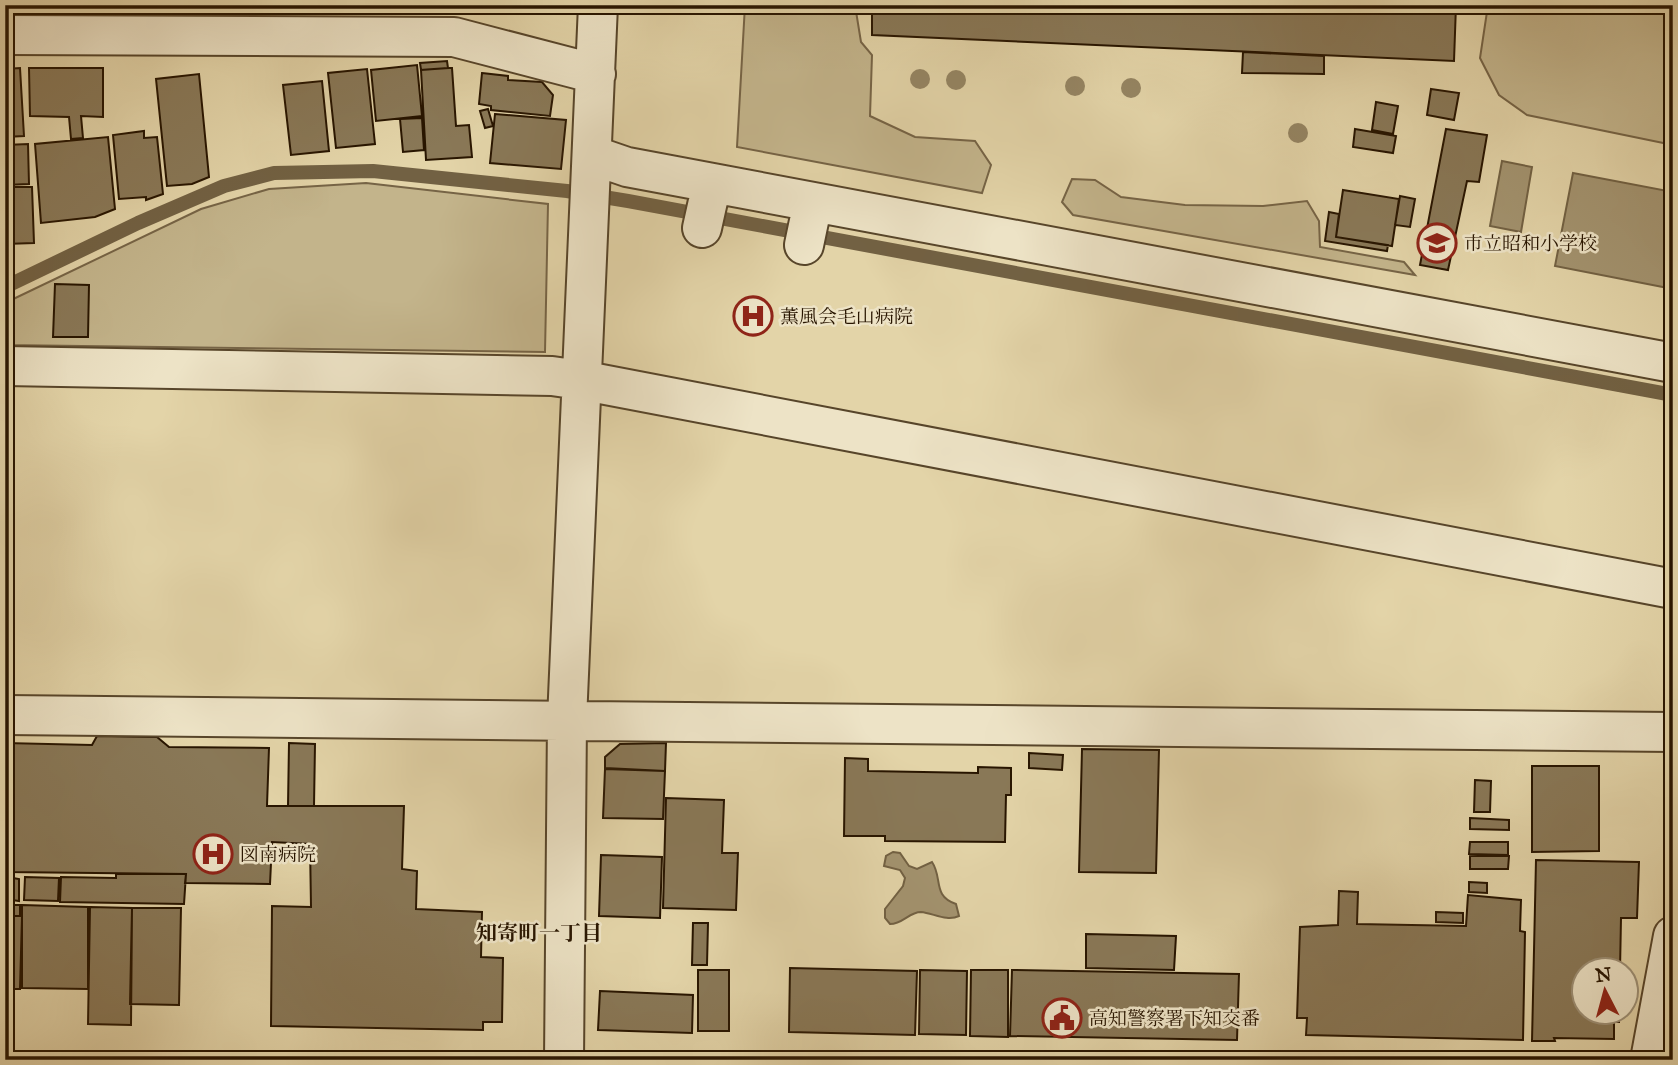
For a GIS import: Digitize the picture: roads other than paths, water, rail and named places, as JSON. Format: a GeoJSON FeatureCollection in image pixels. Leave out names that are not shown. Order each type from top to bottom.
{"type":"FeatureCollection","features":[{"type":"Feature","properties":{"kind":"street"},"geometry":{"type":"LineString","coordinates":[[564,1060],[567,720],[598,5]]}},
{"type":"Feature","properties":{"kind":"street"},"geometry":{"type":"LineString","coordinates":[[5,35],[454,37],[596,74]]}},
{"type":"Feature","properties":{"kind":"street"},"geometry":{"type":"LineString","coordinates":[[592,165],[628,167],[1673,363]]}},
{"type":"Feature","properties":{"kind":"street"},"geometry":{"type":"LineString","coordinates":[[702,228],[712,183]]}},
{"type":"Feature","properties":{"kind":"street"},"geometry":{"type":"LineString","coordinates":[[804,245],[813,202]]}},
{"type":"Feature","properties":{"kind":"street"},"geometry":{"type":"LineString","coordinates":[[5,366],[538,376],[580,380],[1673,589]]}},
{"type":"Feature","properties":{"kind":"street"},"geometry":{"type":"LineString","coordinates":[[5,715],[1673,732]]}},
{"type":"Feature","properties":{"kind":"street"},"geometry":{"type":"LineString","coordinates":[[1650,1060],[1673,936]]}},
{"type":"Feature","properties":{"kind":"waterway"},"geometry":{"type":"LineString","coordinates":[[5,287],[138,223],[224,186],[274,173],[373,171],[567,191],[628,201],[1673,395]]}},
{"type":"Feature","properties":{"kind":"place","name":"市立昭和小学校"},"geometry":{"type":"Point","coordinates":[1437,243]}},
{"type":"Feature","properties":{"kind":"place","name":"薫風会毛山病院"},"geometry":{"type":"Point","coordinates":[753,316]}},
{"type":"Feature","properties":{"kind":"place","name":"図南病院"},"geometry":{"type":"Point","coordinates":[213,854]}},
{"type":"Feature","properties":{"kind":"place","name":"高知警察署下知交番"},"geometry":{"type":"Point","coordinates":[1062,1018]}},
{"type":"Feature","properties":{"kind":"district","name":"知寄町一丁目"},"geometry":{"type":"Point","coordinates":[539,933]}}]}
